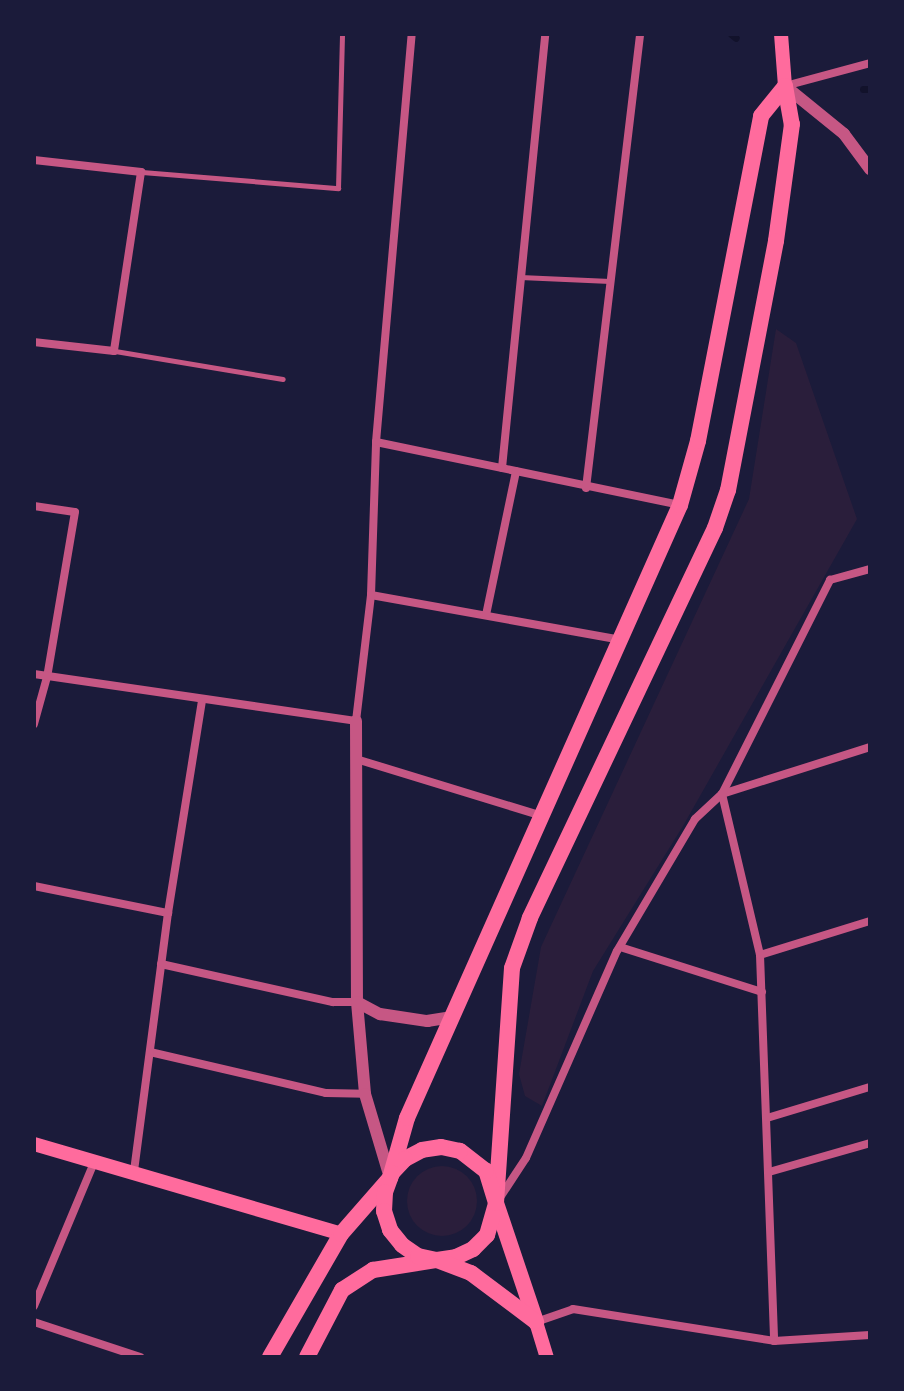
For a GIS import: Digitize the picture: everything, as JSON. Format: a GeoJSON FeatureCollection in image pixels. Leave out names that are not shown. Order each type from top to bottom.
{"type":"FeatureCollection","features":[{"type":"Feature","properties":{"kind":"main road"},"geometry":{"type":"LineString","coordinates":[[307,1357],[342,1290],[373,1270],[456,1257],[473,1249],[487,1235],[496,1203],[512,968],[530,918],[715,528],[728,490],[776,241],[792,124],[781,34]]}},
{"type":"Feature","properties":{"kind":"main road"},"geometry":{"type":"LineString","coordinates":[[536,1322],[483,1281],[437,1260],[418,1256],[402,1245],[390,1230],[384,1211],[390,1178],[407,1118],[539,815],[680,505],[698,441],[761,116],[785,86]]}},
{"type":"Feature","properties":{"kind":"main road"},"geometry":{"type":"LineString","coordinates":[[34,1144],[95,1159],[341,1234]]}},
{"type":"Feature","properties":{"kind":"main road"},"geometry":{"type":"LineString","coordinates":[[270,1357],[341,1234],[405,1159],[422,1150],[441,1147],[460,1151],[486,1171],[547,1357]]}},
{"type":"Feature","properties":{"kind":"street"},"geometry":{"type":"LineString","coordinates":[[390,1178],[365,1094],[357,1002],[356,721],[371,595],[376,442],[412,34]]}},
{"type":"Feature","properties":{"kind":"street"},"geometry":{"type":"LineString","coordinates":[[502,468],[545,34]]}},
{"type":"Feature","properties":{"kind":"street"},"geometry":{"type":"LineString","coordinates":[[586,488],[640,34]]}},
{"type":"Feature","properties":{"kind":"street"},"geometry":{"type":"LineString","coordinates":[[785,86],[870,63]]}},
{"type":"Feature","properties":{"kind":"street"},"geometry":{"type":"LineString","coordinates":[[785,86],[844,134],[870,169]]}},
{"type":"Feature","properties":{"kind":"street"},"geometry":{"type":"LineString","coordinates":[[34,160],[141,172],[114,351],[34,342]]}},
{"type":"Feature","properties":{"kind":"street"},"geometry":{"type":"LineString","coordinates":[[376,442],[586,488],[680,505]]}},
{"type":"Feature","properties":{"kind":"street"},"geometry":{"type":"LineString","coordinates":[[486,615],[516,471]]}},
{"type":"Feature","properties":{"kind":"street"},"geometry":{"type":"LineString","coordinates":[[34,506],[75,512],[47,677],[34,724]]}},
{"type":"Feature","properties":{"kind":"street"},"geometry":{"type":"LineString","coordinates":[[496,1203],[526,1158],[620,947],[695,819],[722,794],[830,580],[870,569]]}},
{"type":"Feature","properties":{"kind":"street"},"geometry":{"type":"LineString","coordinates":[[371,595],[620,640]]}},
{"type":"Feature","properties":{"kind":"street"},"geometry":{"type":"LineString","coordinates":[[34,674],[202,701],[356,721]]}},
{"type":"Feature","properties":{"kind":"street"},"geometry":{"type":"LineString","coordinates":[[134,1171],[168,913],[202,701]]}},
{"type":"Feature","properties":{"kind":"street"},"geometry":{"type":"LineString","coordinates":[[722,794],[870,747]]}},
{"type":"Feature","properties":{"kind":"street"},"geometry":{"type":"LineString","coordinates":[[356,759],[539,815]]}},
{"type":"Feature","properties":{"kind":"street"},"geometry":{"type":"LineString","coordinates":[[722,794],[760,955],[774,1341]]}},
{"type":"Feature","properties":{"kind":"street"},"geometry":{"type":"LineString","coordinates":[[34,886],[168,913]]}},
{"type":"Feature","properties":{"kind":"street"},"geometry":{"type":"LineString","coordinates":[[760,955],[870,921]]}},
{"type":"Feature","properties":{"kind":"street"},"geometry":{"type":"LineString","coordinates":[[620,947],[762,992]]}},
{"type":"Feature","properties":{"kind":"street"},"geometry":{"type":"LineString","coordinates":[[161,964],[333,1002],[357,1002],[380,1014],[427,1021],[451,1017]]}},
{"type":"Feature","properties":{"kind":"street"},"geometry":{"type":"LineString","coordinates":[[150,1052],[326,1093],[365,1094]]}},
{"type":"Feature","properties":{"kind":"street"},"geometry":{"type":"LineString","coordinates":[[767,1118],[870,1087]]}},
{"type":"Feature","properties":{"kind":"street"},"geometry":{"type":"LineString","coordinates":[[769,1172],[870,1143]]}},
{"type":"Feature","properties":{"kind":"street"},"geometry":{"type":"LineString","coordinates":[[34,1306],[95,1159]]}},
{"type":"Feature","properties":{"kind":"street"},"geometry":{"type":"LineString","coordinates":[[536,1322],[573,1309],[774,1341],[870,1335]]}},
{"type":"Feature","properties":{"kind":"street"},"geometry":{"type":"LineString","coordinates":[[34,1322],[140,1357]]}},
{"type":"Feature","properties":{"kind":"lane"},"geometry":{"type":"LineString","coordinates":[[141,172],[338,188],[342,34]]}},
{"type":"Feature","properties":{"kind":"lane"},"geometry":{"type":"LineString","coordinates":[[519,276],[611,281]]}},
{"type":"Feature","properties":{"kind":"lane"},"geometry":{"type":"LineString","coordinates":[[114,351],[283,379]]}},
{"type":"Feature","properties":{"kind":"shaded area"},"geometry":{"type":"Polygon","coordinates":[[[776,329],[796,343],[857,519],[683,826],[593,971],[542,1106],[525,1096],[519,1074],[541,947],[749,499],[776,329]]]}},
{"type":"Feature","properties":{"kind":"shaded area"},"geometry":{"type":"Polygon","coordinates":[[[435,1166],[449,1166],[471,1181],[477,1208],[467,1226],[449,1236],[435,1236],[413,1221],[407,1208],[407,1194],[422,1172],[435,1166]]]}},
{"type":"Feature","properties":{"kind":"waterway"},"geometry":{"type":"LineString","coordinates":[[731,34],[736,38]]}},
{"type":"Feature","properties":{"kind":"waterway"},"geometry":{"type":"LineString","coordinates":[[863,89],[870,89]]}}]}
